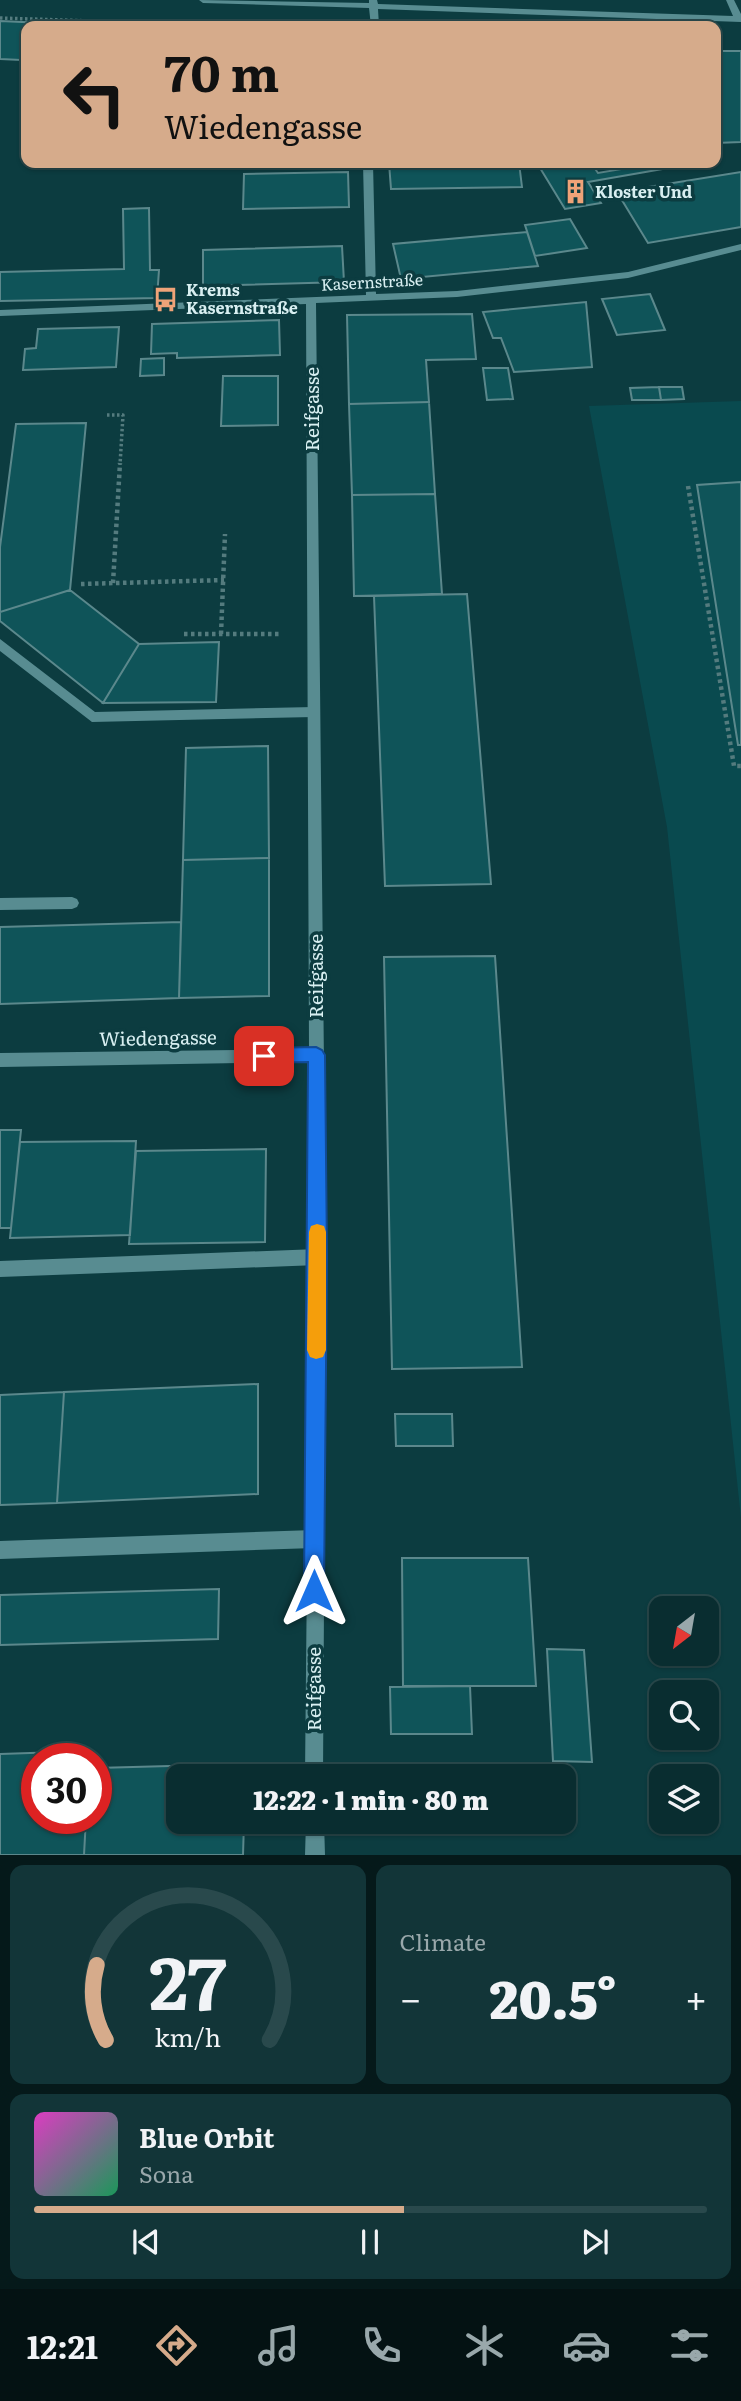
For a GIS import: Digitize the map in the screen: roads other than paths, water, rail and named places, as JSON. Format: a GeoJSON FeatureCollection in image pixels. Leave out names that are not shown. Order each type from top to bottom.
{"type":"FeatureCollection","features":[{"type":"Feature","properties":{"kind":"street"},"geometry":{"type":"LineString","coordinates":[[203,0],[373,3],[740,19]]}},
{"type":"Feature","properties":{"kind":"street"},"geometry":{"type":"LineString","coordinates":[[730,0],[740,19]]}},
{"type":"Feature","properties":{"kind":"street"},"geometry":{"type":"LineString","coordinates":[[373,3],[375,21]]}},
{"type":"Feature","properties":{"kind":"street"},"geometry":{"type":"LineString","coordinates":[[368,168],[371,299]]}},
{"type":"Feature","properties":{"kind":"street","name":"Kasernstraße"},"geometry":{"type":"LineString","coordinates":[[0,313],[371,299],[520,288],[628,275],[741,247]]}},
{"type":"Feature","properties":{"kind":"street","name":"Reifgasse"},"geometry":{"type":"LineString","coordinates":[[311,301],[318,1257],[314,1764]]}},
{"type":"Feature","properties":{"kind":"street"},"geometry":{"type":"LineString","coordinates":[[0,644],[92,717],[314,712]]}},
{"type":"Feature","properties":{"kind":"street"},"geometry":{"type":"LineString","coordinates":[[0,905],[72,903]]}},
{"type":"Feature","properties":{"kind":"street","name":"Wiedengasse"},"geometry":{"type":"LineString","coordinates":[[0,1060],[316,1055]]}},
{"type":"Feature","properties":{"kind":"street"},"geometry":{"type":"LineString","coordinates":[[0,1269],[318,1257]]}},
{"type":"Feature","properties":{"kind":"street"},"geometry":{"type":"LineString","coordinates":[[0,1550],[314,1539]]}},
{"type":"Feature","properties":{"kind":"street"},"geometry":{"type":"LineString","coordinates":[[314,1834],[315,1855]]}},
{"type":"Feature","properties":{"kind":"place","name":"Kloster Und"},"geometry":{"type":"Point","coordinates":[575,192]}},
{"type":"Feature","properties":{"kind":"place","name":"Krems Kasernstraße"},"geometry":{"type":"Point","coordinates":[166,299]}}]}
